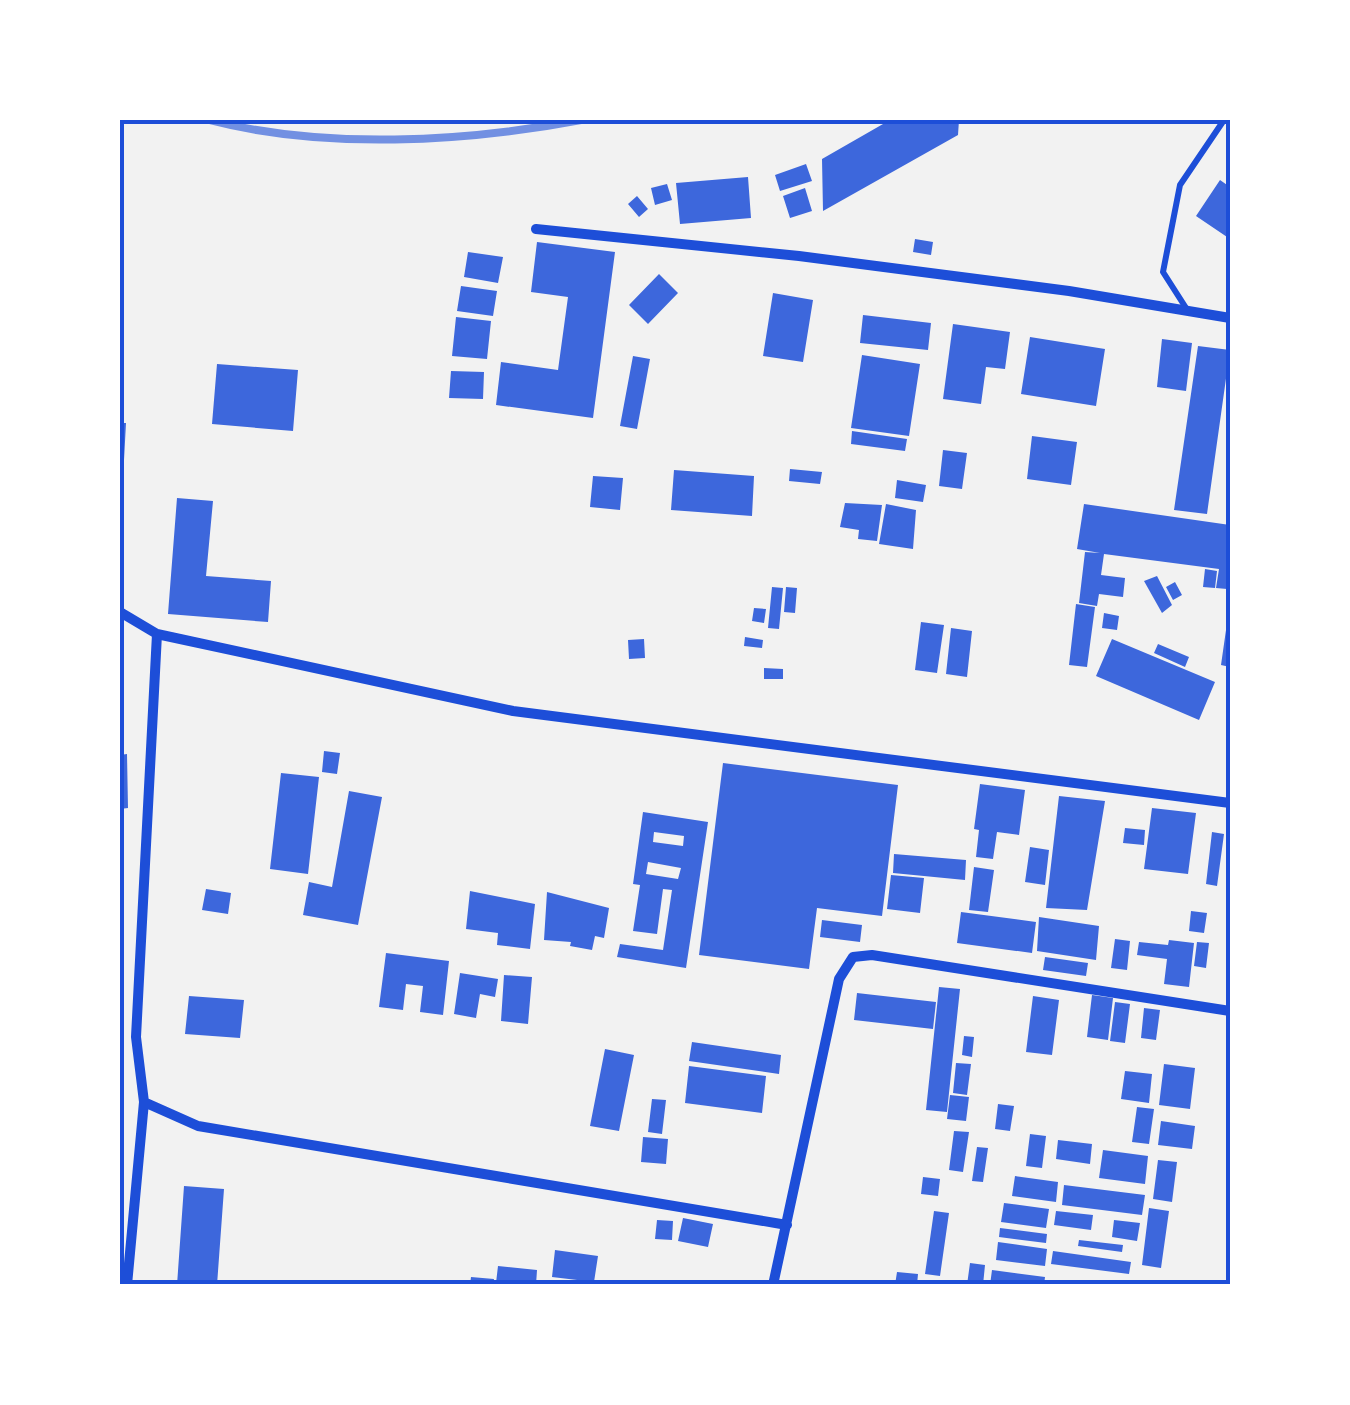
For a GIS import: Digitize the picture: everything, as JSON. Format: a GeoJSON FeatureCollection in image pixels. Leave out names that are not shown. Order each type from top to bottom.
{"type":"FeatureCollection","features":[{"type":"Feature","properties":{"kind":"street"},"geometry":{"type":"LineString","coordinates":[[536,230],[799,256],[1186,308],[1230,318]]}},
{"type":"Feature","properties":{"kind":"street"},"geometry":{"type":"LineString","coordinates":[[120,612],[157,634],[512,710],[1230,803]]}},
{"type":"Feature","properties":{"kind":"street"},"geometry":{"type":"LineString","coordinates":[[127,1285],[144,1102],[136,1038],[157,634]]}},
{"type":"Feature","properties":{"kind":"street"},"geometry":{"type":"LineString","coordinates":[[773,1285],[839,979],[853,958],[872,955],[1230,1011]]}},
{"type":"Feature","properties":{"kind":"street"},"geometry":{"type":"LineString","coordinates":[[144,1102],[198,1126],[787,1226]]}},
{"type":"Feature","properties":{"kind":"lane"},"geometry":{"type":"LineString","coordinates":[[1186,308],[1163,272],[1173,208],[1180,185],[1224,120]]}},
{"type":"Feature","properties":{"kind":"building"},"geometry":{"type":"Polygon","coordinates":[[[890,120],[959,120],[958,135],[823,211],[822,159],[890,120]]]}},
{"type":"Feature","properties":{"kind":"building"},"geometry":{"type":"Polygon","coordinates":[[[806,164],[812,181],[780,191],[775,175],[806,164]]]}},
{"type":"Feature","properties":{"kind":"building"},"geometry":{"type":"Polygon","coordinates":[[[748,177],[751,218],[680,224],[676,183],[748,177]]]}},
{"type":"Feature","properties":{"kind":"building"},"geometry":{"type":"Polygon","coordinates":[[[1220,180],[1230,187],[1230,239],[1196,216],[1220,180]]]}},
{"type":"Feature","properties":{"kind":"building"},"geometry":{"type":"Polygon","coordinates":[[[667,184],[672,200],[655,205],[651,188],[667,184]]]}},
{"type":"Feature","properties":{"kind":"building"},"geometry":{"type":"Polygon","coordinates":[[[805,188],[812,211],[790,218],[783,196],[805,188]]]}},
{"type":"Feature","properties":{"kind":"building"},"geometry":{"type":"Polygon","coordinates":[[[637,196],[648,209],[639,217],[628,204],[637,196]]]}},
{"type":"Feature","properties":{"kind":"building"},"geometry":{"type":"Polygon","coordinates":[[[915,239],[933,242],[931,255],[913,252],[915,239]]]}},
{"type":"Feature","properties":{"kind":"building"},"geometry":{"type":"Polygon","coordinates":[[[537,242],[615,252],[593,418],[496,405],[501,362],[558,370],[568,297],[531,292],[537,242]]]}},
{"type":"Feature","properties":{"kind":"building"},"geometry":{"type":"Polygon","coordinates":[[[468,252],[503,257],[498,283],[464,277],[468,252]]]}},
{"type":"Feature","properties":{"kind":"building"},"geometry":{"type":"Polygon","coordinates":[[[659,274],[678,293],[648,324],[629,305],[659,274]]]}},
{"type":"Feature","properties":{"kind":"building"},"geometry":{"type":"Polygon","coordinates":[[[461,286],[497,291],[493,316],[457,311],[461,286]]]}},
{"type":"Feature","properties":{"kind":"building"},"geometry":{"type":"Polygon","coordinates":[[[773,293],[813,300],[803,362],[763,356],[773,293]]]}},
{"type":"Feature","properties":{"kind":"building"},"geometry":{"type":"Polygon","coordinates":[[[863,315],[931,323],[928,350],[860,343],[863,315]]]}},
{"type":"Feature","properties":{"kind":"building"},"geometry":{"type":"Polygon","coordinates":[[[456,317],[491,321],[487,359],[452,356],[456,317]]]}},
{"type":"Feature","properties":{"kind":"building"},"geometry":{"type":"Polygon","coordinates":[[[953,324],[1010,332],[1005,369],[986,367],[981,404],[943,399],[953,324]]]}},
{"type":"Feature","properties":{"kind":"building"},"geometry":{"type":"Polygon","coordinates":[[[1030,337],[1105,349],[1096,406],[1021,394],[1030,337]]]}},
{"type":"Feature","properties":{"kind":"building"},"geometry":{"type":"Polygon","coordinates":[[[1162,339],[1192,343],[1186,391],[1157,387],[1162,339]]]}},
{"type":"Feature","properties":{"kind":"building"},"geometry":{"type":"Polygon","coordinates":[[[1198,346],[1230,350],[1207,514],[1174,510],[1198,346]]]}},
{"type":"Feature","properties":{"kind":"building"},"geometry":{"type":"Polygon","coordinates":[[[862,355],[920,364],[909,436],[851,428],[862,355]]]}},
{"type":"Feature","properties":{"kind":"building"},"geometry":{"type":"Polygon","coordinates":[[[633,356],[650,359],[637,429],[620,426],[633,356]]]}},
{"type":"Feature","properties":{"kind":"building"},"geometry":{"type":"Polygon","coordinates":[[[217,364],[298,370],[293,431],[212,424],[217,364]]]}},
{"type":"Feature","properties":{"kind":"building"},"geometry":{"type":"Polygon","coordinates":[[[451,371],[484,372],[483,399],[449,398],[451,371]]]}},
{"type":"Feature","properties":{"kind":"building"},"geometry":{"type":"Polygon","coordinates":[[[120,423],[126,423],[124,460],[120,460],[120,423]]]}},
{"type":"Feature","properties":{"kind":"building"},"geometry":{"type":"Polygon","coordinates":[[[852,431],[907,439],[905,451],[851,444],[852,431]]]}},
{"type":"Feature","properties":{"kind":"building"},"geometry":{"type":"Polygon","coordinates":[[[1032,436],[1077,442],[1071,485],[1027,479],[1032,436]]]}},
{"type":"Feature","properties":{"kind":"building"},"geometry":{"type":"Polygon","coordinates":[[[943,450],[967,453],[962,489],[939,486],[943,450]]]}},
{"type":"Feature","properties":{"kind":"building"},"geometry":{"type":"Polygon","coordinates":[[[790,469],[822,472],[820,484],[789,481],[790,469]]]}},
{"type":"Feature","properties":{"kind":"building"},"geometry":{"type":"Polygon","coordinates":[[[674,470],[754,476],[752,516],[671,510],[674,470]]]}},
{"type":"Feature","properties":{"kind":"building"},"geometry":{"type":"Polygon","coordinates":[[[593,476],[623,478],[620,510],[590,507],[593,476]]]}},
{"type":"Feature","properties":{"kind":"building"},"geometry":{"type":"Polygon","coordinates":[[[897,480],[926,485],[923,502],[895,498],[897,480]]]}},
{"type":"Feature","properties":{"kind":"building"},"geometry":{"type":"Polygon","coordinates":[[[177,498],[213,501],[206,576],[271,581],[268,622],[168,614],[177,498]]]}},
{"type":"Feature","properties":{"kind":"building"},"geometry":{"type":"Polygon","coordinates":[[[845,503],[882,505],[877,541],[858,539],[859,530],[840,527],[845,503]]]}},
{"type":"Feature","properties":{"kind":"building"},"geometry":{"type":"Polygon","coordinates":[[[886,504],[916,510],[913,549],[879,544],[886,504]]]}},
{"type":"Feature","properties":{"kind":"building"},"geometry":{"type":"Polygon","coordinates":[[[1084,504],[1230,525],[1227,589],[1216,588],[1219,569],[1104,554],[1101,575],[1125,578],[1123,597],[1099,594],[1097,606],[1079,603],[1085,552],[1100,553],[1077,549],[1084,504]]]}},
{"type":"Feature","properties":{"kind":"building"},"geometry":{"type":"Polygon","coordinates":[[[1205,569],[1217,571],[1215,588],[1203,587],[1205,569]]]}},
{"type":"Feature","properties":{"kind":"building"},"geometry":{"type":"Polygon","coordinates":[[[1157,576],[1172,605],[1162,613],[1144,581],[1157,576]]]}},
{"type":"Feature","properties":{"kind":"building"},"geometry":{"type":"Polygon","coordinates":[[[1175,582],[1182,595],[1173,600],[1166,587],[1175,582]]]}},
{"type":"Feature","properties":{"kind":"building"},"geometry":{"type":"Polygon","coordinates":[[[772,587],[783,588],[779,629],[768,628],[772,587]]]}},
{"type":"Feature","properties":{"kind":"building"},"geometry":{"type":"Polygon","coordinates":[[[786,587],[797,588],[795,613],[784,612],[786,587]]]}},
{"type":"Feature","properties":{"kind":"building"},"geometry":{"type":"Polygon","coordinates":[[[1076,604],[1095,607],[1087,667],[1069,665],[1076,604]]]}},
{"type":"Feature","properties":{"kind":"building"},"geometry":{"type":"Polygon","coordinates":[[[754,608],[766,609],[764,623],[752,621],[754,608]]]}},
{"type":"Feature","properties":{"kind":"building"},"geometry":{"type":"Polygon","coordinates":[[[1104,613],[1119,616],[1117,630],[1102,628],[1104,613]]]}},
{"type":"Feature","properties":{"kind":"building"},"geometry":{"type":"Polygon","coordinates":[[[1230,616],[1230,667],[1221,665],[1230,616]]]}},
{"type":"Feature","properties":{"kind":"building"},"geometry":{"type":"Polygon","coordinates":[[[921,622],[944,625],[937,673],[915,670],[921,622]]]}},
{"type":"Feature","properties":{"kind":"building"},"geometry":{"type":"Polygon","coordinates":[[[951,628],[972,631],[967,677],[946,674],[951,628]]]}},
{"type":"Feature","properties":{"kind":"building"},"geometry":{"type":"Polygon","coordinates":[[[745,637],[763,640],[762,648],[744,646],[745,637]]]}},
{"type":"Feature","properties":{"kind":"building"},"geometry":{"type":"Polygon","coordinates":[[[644,639],[645,658],[629,659],[628,640],[644,639]]]}},
{"type":"Feature","properties":{"kind":"building"},"geometry":{"type":"Polygon","coordinates":[[[1112,639],[1215,682],[1199,720],[1096,676],[1112,639]]]}},
{"type":"Feature","properties":{"kind":"building"},"geometry":{"type":"Polygon","coordinates":[[[1158,644],[1189,657],[1185,667],[1154,653],[1158,644]]]}},
{"type":"Feature","properties":{"kind":"building"},"geometry":{"type":"Polygon","coordinates":[[[764,668],[783,669],[783,679],[764,679],[764,668]]]}},
{"type":"Feature","properties":{"kind":"building"},"geometry":{"type":"Polygon","coordinates":[[[324,751],[340,753],[337,774],[322,772],[324,751]]]}},
{"type":"Feature","properties":{"kind":"building"},"geometry":{"type":"Polygon","coordinates":[[[127,754],[128,808],[120,809],[120,755],[127,754]]]}},
{"type":"Feature","properties":{"kind":"building"},"geometry":{"type":"Polygon","coordinates":[[[723,763],[898,785],[882,916],[817,908],[809,969],[699,955],[723,763]]]}},
{"type":"Feature","properties":{"kind":"building"},"geometry":{"type":"Polygon","coordinates":[[[281,773],[319,777],[308,874],[270,869],[281,773]]]}},
{"type":"Feature","properties":{"kind":"building"},"geometry":{"type":"Polygon","coordinates":[[[980,784],[1025,790],[1019,835],[997,832],[993,859],[976,857],[979,830],[974,829],[980,784]]]}},
{"type":"Feature","properties":{"kind":"building"},"geometry":{"type":"Polygon","coordinates":[[[349,791],[382,797],[358,925],[303,915],[309,882],[332,887],[349,791]]]}},
{"type":"Feature","properties":{"kind":"building"},"geometry":{"type":"Polygon","coordinates":[[[1059,796],[1105,801],[1087,910],[1046,908],[1059,796]]]}},
{"type":"Feature","properties":{"kind":"building"},"geometry":{"type":"Polygon","coordinates":[[[1152,808],[1196,813],[1188,874],[1144,869],[1152,808]]]}},
{"type":"Feature","properties":{"kind":"building"},"geometry":{"type":"Polygon","coordinates":[[[643,812],[708,822],[686,968],[617,957],[620,944],[663,950],[672,890],[663,889],[657,934],[633,931],[640,885],[633,884],[643,812]],[[654,832],[653,842],[683,846],[684,836],[654,832]],[[648,862],[646,874],[678,879],[681,868],[648,862]]]}},
{"type":"Feature","properties":{"kind":"building"},"geometry":{"type":"Polygon","coordinates":[[[1125,828],[1145,830],[1144,845],[1123,843],[1125,828]]]}},
{"type":"Feature","properties":{"kind":"building"},"geometry":{"type":"Polygon","coordinates":[[[1212,832],[1224,834],[1217,886],[1206,884],[1212,832]]]}},
{"type":"Feature","properties":{"kind":"building"},"geometry":{"type":"Polygon","coordinates":[[[1030,847],[1049,850],[1045,885],[1025,882],[1030,847]]]}},
{"type":"Feature","properties":{"kind":"building"},"geometry":{"type":"Polygon","coordinates":[[[894,854],[966,860],[965,880],[893,873],[894,854]]]}},
{"type":"Feature","properties":{"kind":"building"},"geometry":{"type":"Polygon","coordinates":[[[974,867],[994,870],[988,912],[969,910],[974,867]]]}},
{"type":"Feature","properties":{"kind":"building"},"geometry":{"type":"Polygon","coordinates":[[[891,875],[924,878],[920,913],[887,909],[891,875]]]}},
{"type":"Feature","properties":{"kind":"building"},"geometry":{"type":"Polygon","coordinates":[[[206,889],[231,893],[228,914],[202,910],[206,889]]]}},
{"type":"Feature","properties":{"kind":"building"},"geometry":{"type":"Polygon","coordinates":[[[470,891],[535,904],[530,949],[497,945],[498,933],[466,929],[470,891]]]}},
{"type":"Feature","properties":{"kind":"building"},"geometry":{"type":"Polygon","coordinates":[[[547,892],[609,908],[604,938],[595,936],[592,950],[570,946],[571,942],[544,940],[547,892]]]}},
{"type":"Feature","properties":{"kind":"building"},"geometry":{"type":"Polygon","coordinates":[[[1191,911],[1207,913],[1204,933],[1189,931],[1191,911]]]}},
{"type":"Feature","properties":{"kind":"building"},"geometry":{"type":"Polygon","coordinates":[[[961,912],[1036,922],[1032,953],[957,943],[961,912]]]}},
{"type":"Feature","properties":{"kind":"building"},"geometry":{"type":"Polygon","coordinates":[[[1039,917],[1099,926],[1096,960],[1037,951],[1039,917]]]}},
{"type":"Feature","properties":{"kind":"building"},"geometry":{"type":"Polygon","coordinates":[[[822,920],[862,925],[860,942],[820,937],[822,920]]]}},
{"type":"Feature","properties":{"kind":"building"},"geometry":{"type":"Polygon","coordinates":[[[1115,939],[1130,941],[1127,970],[1111,968],[1115,939]]]}},
{"type":"Feature","properties":{"kind":"building"},"geometry":{"type":"Polygon","coordinates":[[[1169,940],[1194,943],[1189,987],[1164,984],[1167,959],[1137,955],[1139,942],[1168,945],[1169,940]]]}},
{"type":"Feature","properties":{"kind":"building"},"geometry":{"type":"Polygon","coordinates":[[[1197,942],[1209,943],[1206,968],[1194,966],[1197,942]]]}},
{"type":"Feature","properties":{"kind":"building"},"geometry":{"type":"Polygon","coordinates":[[[386,953],[449,961],[443,1015],[420,1012],[423,986],[406,984],[403,1010],[379,1007],[386,953]]]}},
{"type":"Feature","properties":{"kind":"building"},"geometry":{"type":"Polygon","coordinates":[[[1045,957],[1088,963],[1086,976],[1043,970],[1045,957]]]}},
{"type":"Feature","properties":{"kind":"building"},"geometry":{"type":"Polygon","coordinates":[[[460,973],[498,979],[495,997],[480,994],[476,1018],[454,1014],[460,973]]]}},
{"type":"Feature","properties":{"kind":"building"},"geometry":{"type":"Polygon","coordinates":[[[504,975],[532,977],[528,1024],[501,1021],[504,975]]]}},
{"type":"Feature","properties":{"kind":"building"},"geometry":{"type":"Polygon","coordinates":[[[939,987],[960,989],[947,1112],[926,1110],[939,987]]]}},
{"type":"Feature","properties":{"kind":"building"},"geometry":{"type":"Polygon","coordinates":[[[857,993],[936,1002],[933,1029],[854,1020],[857,993]]]}},
{"type":"Feature","properties":{"kind":"building"},"geometry":{"type":"Polygon","coordinates":[[[1092,995],[1113,998],[1108,1040],[1087,1037],[1092,995]]]}},
{"type":"Feature","properties":{"kind":"building"},"geometry":{"type":"Polygon","coordinates":[[[189,996],[244,1000],[240,1038],[185,1034],[189,996]]]}},
{"type":"Feature","properties":{"kind":"building"},"geometry":{"type":"Polygon","coordinates":[[[1033,996],[1059,1000],[1052,1055],[1026,1052],[1033,996]]]}},
{"type":"Feature","properties":{"kind":"building"},"geometry":{"type":"Polygon","coordinates":[[[1115,1002],[1130,1004],[1125,1043],[1110,1041],[1115,1002]]]}},
{"type":"Feature","properties":{"kind":"building"},"geometry":{"type":"Polygon","coordinates":[[[1144,1008],[1160,1010],[1156,1040],[1141,1038],[1144,1008]]]}},
{"type":"Feature","properties":{"kind":"building"},"geometry":{"type":"Polygon","coordinates":[[[964,1036],[974,1037],[972,1057],[962,1055],[964,1036]]]}},
{"type":"Feature","properties":{"kind":"building"},"geometry":{"type":"Polygon","coordinates":[[[692,1042],[781,1055],[779,1074],[689,1061],[692,1042]]]}},
{"type":"Feature","properties":{"kind":"building"},"geometry":{"type":"Polygon","coordinates":[[[605,1049],[634,1055],[619,1131],[590,1126],[605,1049]]]}},
{"type":"Feature","properties":{"kind":"building"},"geometry":{"type":"Polygon","coordinates":[[[956,1063],[971,1064],[967,1095],[953,1093],[956,1063]]]}},
{"type":"Feature","properties":{"kind":"building"},"geometry":{"type":"Polygon","coordinates":[[[1164,1064],[1195,1068],[1190,1109],[1159,1105],[1164,1064]]]}},
{"type":"Feature","properties":{"kind":"building"},"geometry":{"type":"Polygon","coordinates":[[[689,1066],[766,1076],[762,1113],[685,1103],[689,1066]]]}},
{"type":"Feature","properties":{"kind":"building"},"geometry":{"type":"Polygon","coordinates":[[[1125,1071],[1152,1074],[1149,1103],[1121,1099],[1125,1071]]]}},
{"type":"Feature","properties":{"kind":"building"},"geometry":{"type":"Polygon","coordinates":[[[950,1095],[969,1097],[966,1121],[947,1119],[950,1095]]]}},
{"type":"Feature","properties":{"kind":"building"},"geometry":{"type":"Polygon","coordinates":[[[652,1099],[666,1100],[662,1134],[648,1132],[652,1099]]]}},
{"type":"Feature","properties":{"kind":"building"},"geometry":{"type":"Polygon","coordinates":[[[998,1104],[1014,1106],[1010,1131],[995,1129],[998,1104]]]}},
{"type":"Feature","properties":{"kind":"building"},"geometry":{"type":"Polygon","coordinates":[[[1137,1107],[1154,1109],[1149,1144],[1132,1142],[1137,1107]]]}},
{"type":"Feature","properties":{"kind":"building"},"geometry":{"type":"Polygon","coordinates":[[[1161,1121],[1195,1126],[1192,1149],[1158,1145],[1161,1121]]]}},
{"type":"Feature","properties":{"kind":"building"},"geometry":{"type":"Polygon","coordinates":[[[954,1131],[969,1132],[963,1172],[949,1170],[954,1131]]]}},
{"type":"Feature","properties":{"kind":"building"},"geometry":{"type":"Polygon","coordinates":[[[1030,1134],[1046,1136],[1042,1168],[1026,1166],[1030,1134]]]}},
{"type":"Feature","properties":{"kind":"building"},"geometry":{"type":"Polygon","coordinates":[[[643,1137],[668,1139],[666,1164],[641,1162],[643,1137]]]}},
{"type":"Feature","properties":{"kind":"building"},"geometry":{"type":"Polygon","coordinates":[[[1058,1140],[1092,1144],[1090,1164],[1056,1159],[1058,1140]]]}},
{"type":"Feature","properties":{"kind":"building"},"geometry":{"type":"Polygon","coordinates":[[[977,1147],[988,1148],[983,1182],[972,1181],[977,1147]]]}},
{"type":"Feature","properties":{"kind":"building"},"geometry":{"type":"Polygon","coordinates":[[[1103,1150],[1148,1156],[1145,1184],[1099,1178],[1103,1150]]]}},
{"type":"Feature","properties":{"kind":"building"},"geometry":{"type":"Polygon","coordinates":[[[1158,1160],[1177,1162],[1172,1202],[1153,1199],[1158,1160]]]}},
{"type":"Feature","properties":{"kind":"building"},"geometry":{"type":"Polygon","coordinates":[[[1015,1176],[1058,1182],[1056,1202],[1012,1196],[1015,1176]]]}},
{"type":"Feature","properties":{"kind":"building"},"geometry":{"type":"Polygon","coordinates":[[[923,1177],[940,1179],[938,1196],[921,1194],[923,1177]]]}},
{"type":"Feature","properties":{"kind":"building"},"geometry":{"type":"Polygon","coordinates":[[[1064,1185],[1145,1195],[1142,1215],[1062,1205],[1064,1185]]]}},
{"type":"Feature","properties":{"kind":"building"},"geometry":{"type":"Polygon","coordinates":[[[184,1186],[224,1189],[217,1285],[177,1285],[184,1186]]]}},
{"type":"Feature","properties":{"kind":"building"},"geometry":{"type":"Polygon","coordinates":[[[1004,1203],[1049,1209],[1046,1228],[1001,1222],[1004,1203]]]}},
{"type":"Feature","properties":{"kind":"building"},"geometry":{"type":"Polygon","coordinates":[[[1149,1208],[1169,1211],[1161,1268],[1142,1265],[1149,1208]]]}},
{"type":"Feature","properties":{"kind":"building"},"geometry":{"type":"Polygon","coordinates":[[[934,1211],[949,1213],[940,1276],[925,1274],[934,1211]]]}},
{"type":"Feature","properties":{"kind":"building"},"geometry":{"type":"Polygon","coordinates":[[[1056,1211],[1093,1215],[1091,1230],[1054,1225],[1056,1211]]]}},
{"type":"Feature","properties":{"kind":"building"},"geometry":{"type":"Polygon","coordinates":[[[683,1218],[713,1224],[708,1247],[678,1241],[683,1218]]]}},
{"type":"Feature","properties":{"kind":"building"},"geometry":{"type":"Polygon","coordinates":[[[657,1220],[673,1221],[672,1240],[655,1239],[657,1220]]]}},
{"type":"Feature","properties":{"kind":"building"},"geometry":{"type":"Polygon","coordinates":[[[1114,1220],[1140,1223],[1137,1241],[1112,1237],[1114,1220]]]}},
{"type":"Feature","properties":{"kind":"building"},"geometry":{"type":"Polygon","coordinates":[[[1000,1228],[1047,1234],[1046,1243],[999,1237],[1000,1228]]]}},
{"type":"Feature","properties":{"kind":"building"},"geometry":{"type":"Polygon","coordinates":[[[1079,1240],[1123,1245],[1122,1252],[1078,1246],[1079,1240]]]}},
{"type":"Feature","properties":{"kind":"building"},"geometry":{"type":"Polygon","coordinates":[[[998,1242],[1047,1249],[1045,1266],[996,1260],[998,1242]]]}},
{"type":"Feature","properties":{"kind":"building"},"geometry":{"type":"Polygon","coordinates":[[[555,1250],[598,1256],[594,1282],[552,1277],[555,1250]]]}},
{"type":"Feature","properties":{"kind":"building"},"geometry":{"type":"Polygon","coordinates":[[[1053,1251],[1131,1262],[1129,1274],[1051,1264],[1053,1251]]]}},
{"type":"Feature","properties":{"kind":"building"},"geometry":{"type":"Polygon","coordinates":[[[970,1263],[985,1265],[983,1285],[967,1285],[970,1263]]]}},
{"type":"Feature","properties":{"kind":"building"},"geometry":{"type":"Polygon","coordinates":[[[498,1266],[537,1270],[536,1285],[496,1283],[498,1266]]]}},
{"type":"Feature","properties":{"kind":"building"},"geometry":{"type":"Polygon","coordinates":[[[992,1270],[1045,1277],[1044,1285],[990,1285],[992,1270]]]}},
{"type":"Feature","properties":{"kind":"building"},"geometry":{"type":"Polygon","coordinates":[[[897,1272],[918,1274],[917,1285],[895,1285],[897,1272]]]}},
{"type":"Feature","properties":{"kind":"building"},"geometry":{"type":"Polygon","coordinates":[[[471,1277],[494,1279],[493,1285],[470,1285],[471,1277]]]}},
{"type":"Feature","properties":{"kind":"railway"},"geometry":{"type":"LineString","coordinates":[[209,120],[299,136],[395,140],[490,134],[581,120]]}}]}
